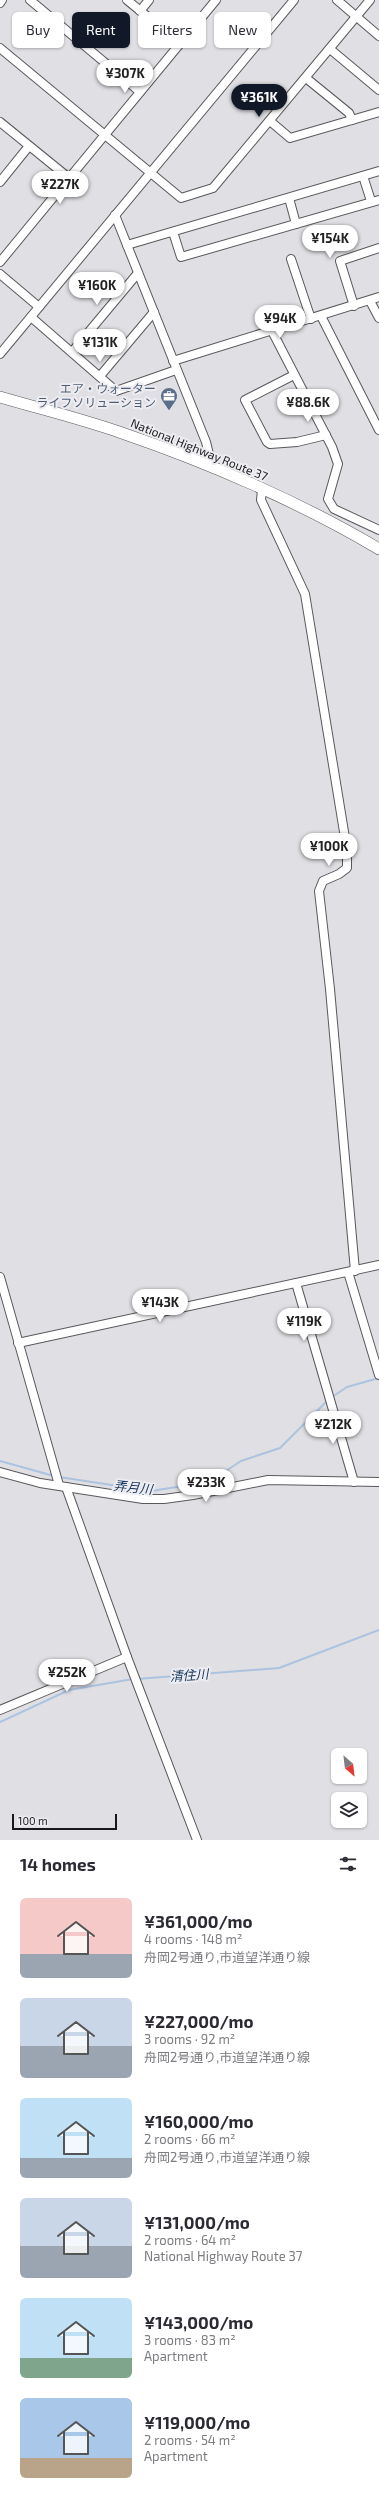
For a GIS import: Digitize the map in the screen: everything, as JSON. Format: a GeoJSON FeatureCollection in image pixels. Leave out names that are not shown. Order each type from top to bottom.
{"type":"FeatureCollection","features":[{"type":"Feature","properties":{"kind":"highway","name":"National Highway Route 37"},"geometry":{"type":"LineString","coordinates":[[0,397],[122,433],[212,467],[262,490],[379,549]]}},
{"type":"Feature","properties":{"kind":"street"},"geometry":{"type":"LineString","coordinates":[[30,0],[140,92]]}},
{"type":"Feature","properties":{"kind":"street"},"geometry":{"type":"LineString","coordinates":[[127,0],[140,11],[149,0]]}},
{"type":"Feature","properties":{"kind":"street"},"geometry":{"type":"LineString","coordinates":[[206,12],[216,0]]}},
{"type":"Feature","properties":{"kind":"street"},"geometry":{"type":"LineString","coordinates":[[0,354],[294,0]]}},
{"type":"Feature","properties":{"kind":"street"},"geometry":{"type":"LineString","coordinates":[[337,0],[379,36]]}},
{"type":"Feature","properties":{"kind":"street"},"geometry":{"type":"LineString","coordinates":[[0,48],[181,198],[214,188],[370,0]]}},
{"type":"Feature","properties":{"kind":"street"},"geometry":{"type":"LineString","coordinates":[[0,262],[176,48]]}},
{"type":"Feature","properties":{"kind":"street"},"geometry":{"type":"LineString","coordinates":[[330,50],[379,90]]}},
{"type":"Feature","properties":{"kind":"street"},"geometry":{"type":"LineString","coordinates":[[306,78],[349,113],[352,120]]}},
{"type":"Feature","properties":{"kind":"street"},"geometry":{"type":"LineString","coordinates":[[270,121],[290,138],[379,112]]}},
{"type":"Feature","properties":{"kind":"street"},"geometry":{"type":"LineString","coordinates":[[0,122],[69,178]]}},
{"type":"Feature","properties":{"kind":"street"},"geometry":{"type":"LineString","coordinates":[[0,182],[29,146]]}},
{"type":"Feature","properties":{"kind":"street"},"geometry":{"type":"LineString","coordinates":[[128,245],[379,171]]}},
{"type":"Feature","properties":{"kind":"street"},"geometry":{"type":"LineString","coordinates":[[173,232],[181,257],[296,224],[375,200],[363,176]]}},
{"type":"Feature","properties":{"kind":"street"},"geometry":{"type":"LineString","coordinates":[[289,198],[296,224]]}},
{"type":"Feature","properties":{"kind":"street"},"geometry":{"type":"LineString","coordinates":[[115,215],[206,442],[212,467]]}},
{"type":"Feature","properties":{"kind":"street"},"geometry":{"type":"LineString","coordinates":[[354,306],[340,261],[379,248]]}},
{"type":"Feature","properties":{"kind":"street"},"geometry":{"type":"LineString","coordinates":[[292,259],[311,319]]}},
{"type":"Feature","properties":{"kind":"street"},"geometry":{"type":"LineString","coordinates":[[72,352],[138,273]]}},
{"type":"Feature","properties":{"kind":"street"},"geometry":{"type":"LineString","coordinates":[[0,274],[39,307]]}},
{"type":"Feature","properties":{"kind":"street"},"geometry":{"type":"LineString","coordinates":[[173,361],[379,297]]}},
{"type":"Feature","properties":{"kind":"street"},"geometry":{"type":"LineString","coordinates":[[370,301],[379,318]]}},
{"type":"Feature","properties":{"kind":"street"},"geometry":{"type":"LineString","coordinates":[[100,376],[154,312]]}},
{"type":"Feature","properties":{"kind":"street"},"geometry":{"type":"LineString","coordinates":[[321,316],[379,430]]}},
{"type":"Feature","properties":{"kind":"street"},"geometry":{"type":"LineString","coordinates":[[31,317],[116,391],[176,370]]}},
{"type":"Feature","properties":{"kind":"street"},"geometry":{"type":"LineString","coordinates":[[272,331],[326,435],[338,464],[328,499],[334,509],[379,530]]}},
{"type":"Feature","properties":{"kind":"street"},"geometry":{"type":"LineString","coordinates":[[294,375],[245,400],[267,442],[270,444],[297,442],[326,435]]}},
{"type":"Feature","properties":{"kind":"street"},"geometry":{"type":"LineString","coordinates":[[262,490],[261,500],[305,594],[348,856],[347,868],[339,874],[323,881],[318,891],[330,989],[351,1271],[379,1374]]}},
{"type":"Feature","properties":{"kind":"street"},"geometry":{"type":"LineString","coordinates":[[18,1343],[379,1266]]}},
{"type":"Feature","properties":{"kind":"street"},"geometry":{"type":"LineString","coordinates":[[0,1277],[18,1343],[63,1486],[197,1840]]}},
{"type":"Feature","properties":{"kind":"street"},"geometry":{"type":"LineString","coordinates":[[296,1283],[354,1482]]}},
{"type":"Feature","properties":{"kind":"street"},"geometry":{"type":"LineString","coordinates":[[0,1472],[40,1483],[143,1499],[164,1499],[268,1480],[379,1482]]}},
{"type":"Feature","properties":{"kind":"street"},"geometry":{"type":"LineString","coordinates":[[0,1710],[127,1657]]}},
{"type":"Feature","properties":{"kind":"waterway","name":"弄月川"},"geometry":{"type":"LineString","coordinates":[[332,1397],[347,1387],[379,1378]]}},
{"type":"Feature","properties":{"kind":"waterway","name":"弄月川"},"geometry":{"type":"LineString","coordinates":[[59,1477],[151,1491],[209,1482],[241,1461],[280,1448],[328,1400]]}},
{"type":"Feature","properties":{"kind":"waterway","name":"弄月川"},"geometry":{"type":"LineString","coordinates":[[0,1461],[54,1476]]}},
{"type":"Feature","properties":{"kind":"waterway","name":"清住川"},"geometry":{"type":"LineString","coordinates":[[137,1679],[279,1668],[379,1630]]}},
{"type":"Feature","properties":{"kind":"waterway","name":"清住川"},"geometry":{"type":"LineString","coordinates":[[0,1722],[69,1690],[133,1679]]}},
{"type":"Feature","properties":{"kind":"place","name":"エア・ウォーター ライフソリューション"},"geometry":{"type":"Point","coordinates":[169,411]}}]}
